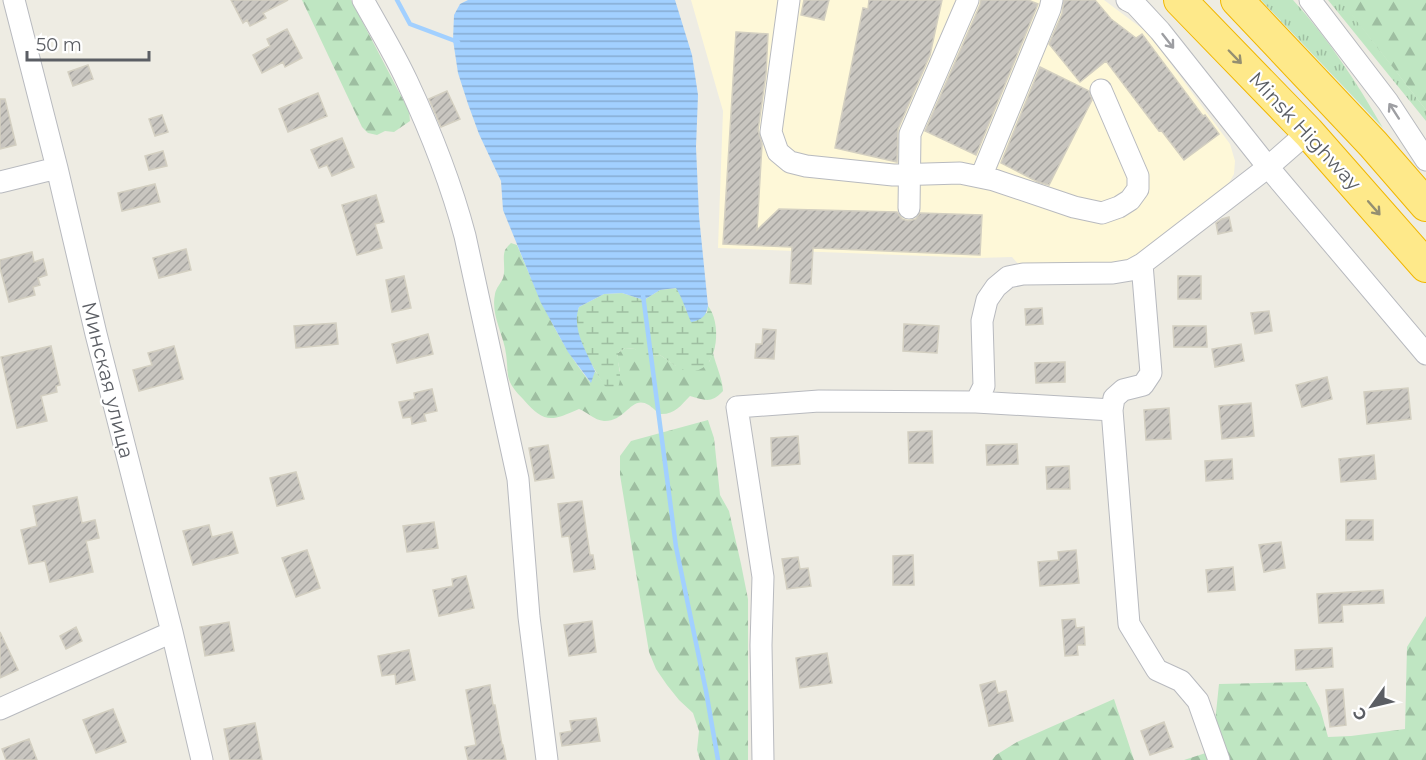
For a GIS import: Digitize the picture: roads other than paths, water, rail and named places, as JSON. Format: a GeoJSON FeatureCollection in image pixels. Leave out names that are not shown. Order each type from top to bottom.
{"type":"FeatureCollection","features":[{"type":"Feature","properties":{"kind":"highway","name":"Minsk Highway"},"geometry":{"type":"LineString","coordinates":[[1180,0],[1308,132],[1426,266]]}},
{"type":"Feature","properties":{"kind":"highway","name":"Minsk Highway"},"geometry":{"type":"LineString","coordinates":[[1237,0],[1373,144],[1426,205]]}},
{"type":"Feature","properties":{"kind":"street","name":"Минская улица"},"geometry":{"type":"LineString","coordinates":[[14,0],[202,760]]}},
{"type":"Feature","properties":{"kind":"street"},"geometry":{"type":"LineString","coordinates":[[363,0],[411,91],[435,146],[465,236],[518,479],[530,617],[547,760]]}},
{"type":"Feature","properties":{"kind":"street"},"geometry":{"type":"LineString","coordinates":[[789,0],[771,132],[778,152],[790,162],[806,166],[893,175],[960,173],[994,180],[1074,207],[1102,213],[1130,200],[1138,189],[1138,176],[1101,90]]}},
{"type":"Feature","properties":{"kind":"street"},"geometry":{"type":"LineString","coordinates":[[909,208],[910,134],[969,0]]}},
{"type":"Feature","properties":{"kind":"street"},"geometry":{"type":"LineString","coordinates":[[981,177],[1052,0]]}},
{"type":"Feature","properties":{"kind":"street"},"geometry":{"type":"LineString","coordinates":[[1127,0],[1135,4],[1160,31],[1268,167],[1426,354]]}},
{"type":"Feature","properties":{"kind":"street"},"geometry":{"type":"LineString","coordinates":[[1310,0],[1388,102],[1426,160]]}},
{"type":"Feature","properties":{"kind":"street"},"geometry":{"type":"LineString","coordinates":[[976,402],[984,386],[982,321],[987,300],[996,287],[1008,277],[1023,274],[1113,273],[1131,270],[1142,264],[1268,167],[1308,132]]}},
{"type":"Feature","properties":{"kind":"street"},"geometry":{"type":"LineString","coordinates":[[0,182],[57,168]]}},
{"type":"Feature","properties":{"kind":"street"},"geometry":{"type":"LineString","coordinates":[[1142,264],[1151,374],[1143,386],[1124,390],[1114,398],[1112,410],[1129,624],[1157,670],[1181,681],[1198,701],[1219,760]]}},
{"type":"Feature","properties":{"kind":"street"},"geometry":{"type":"LineString","coordinates":[[764,760],[761,645],[763,577],[737,407],[819,401],[976,402],[1112,410]]}},
{"type":"Feature","properties":{"kind":"street"},"geometry":{"type":"LineString","coordinates":[[0,709],[172,632]]}},
{"type":"Feature","properties":{"kind":"water"},"geometry":{"type":"Polygon","coordinates":[[[468,0],[675,0],[692,55],[698,95],[696,147],[699,216],[708,306],[703,317],[691,322],[676,288],[660,290],[644,300],[622,293],[604,294],[579,307],[578,332],[595,371],[591,383],[568,352],[541,303],[503,210],[501,181],[479,134],[458,73],[453,40],[454,15],[460,4],[468,0]]]}},
{"type":"Feature","properties":{"kind":"waterway"},"geometry":{"type":"LineString","coordinates":[[397,0],[410,24],[458,42]]}},
{"type":"Feature","properties":{"kind":"waterway"},"geometry":{"type":"LineString","coordinates":[[643,295],[676,547],[718,760]]}}]}
